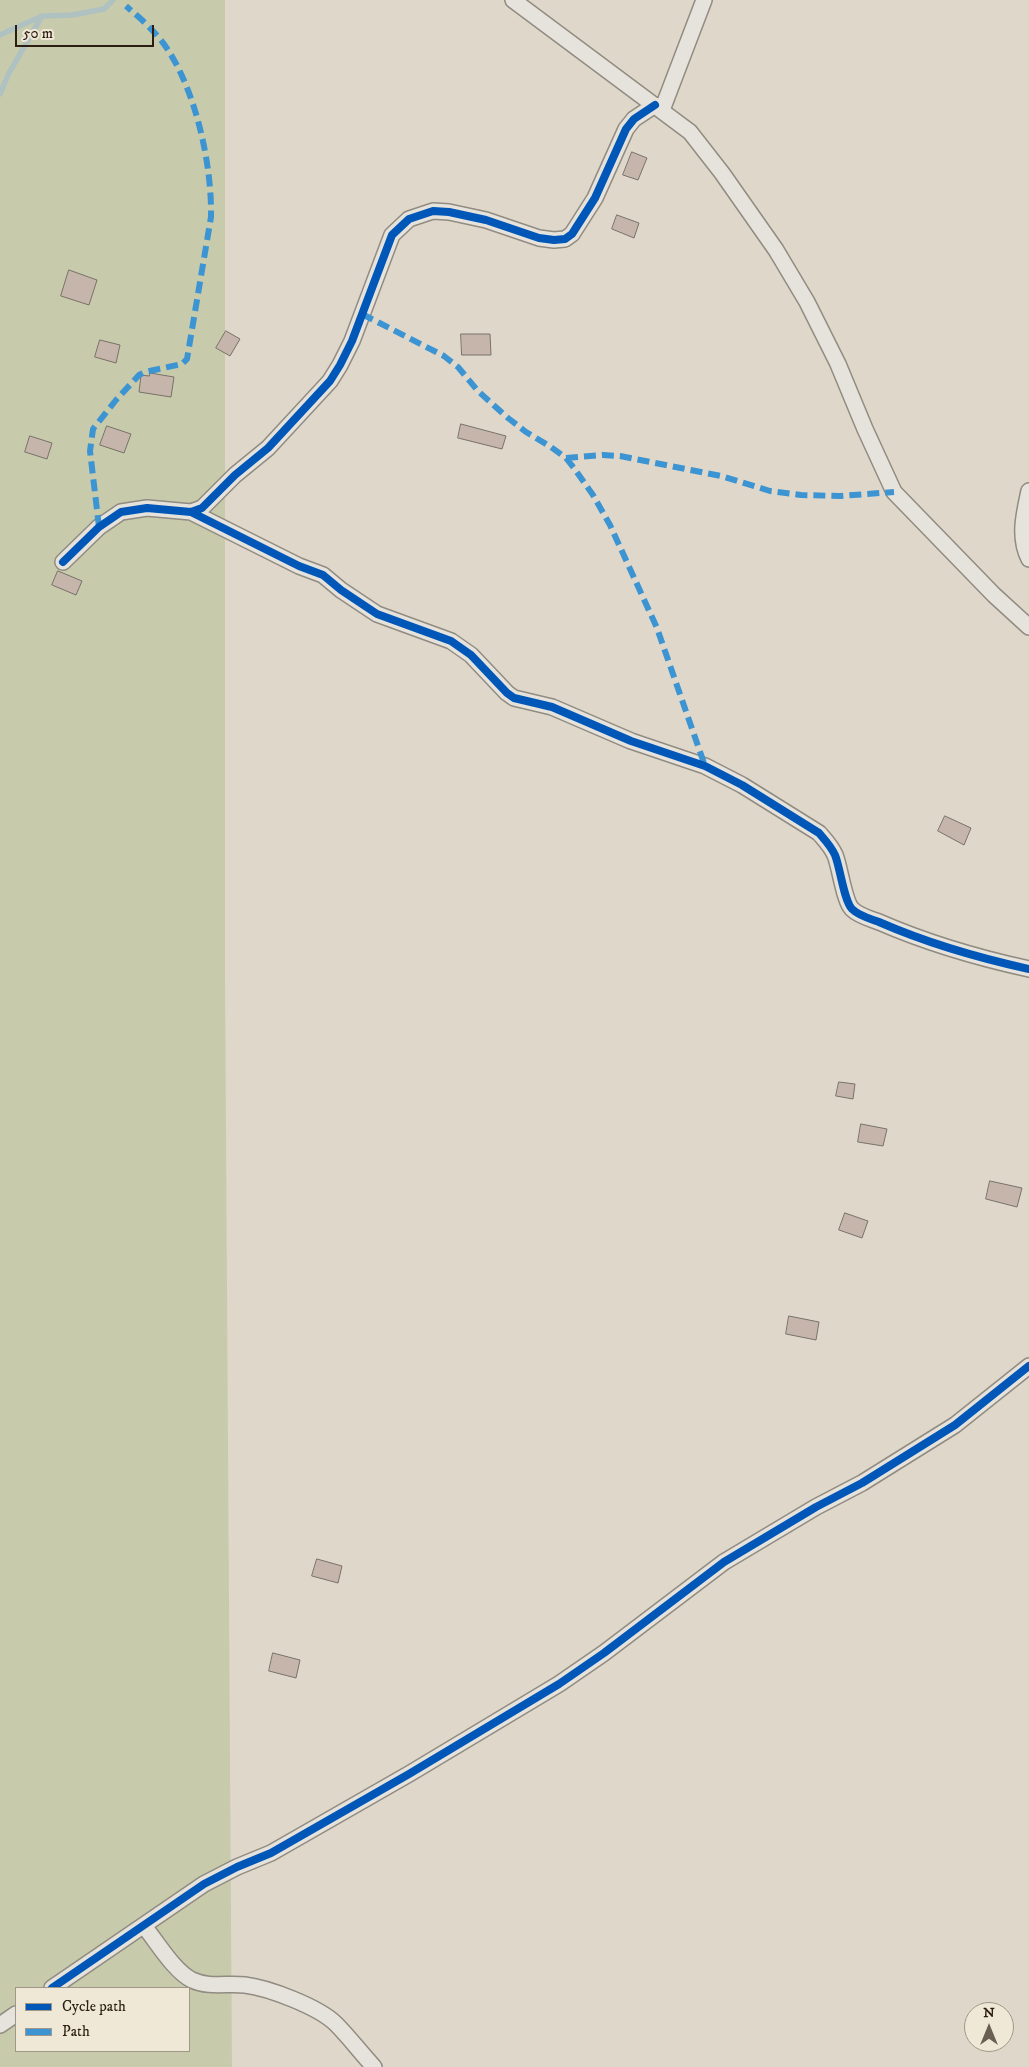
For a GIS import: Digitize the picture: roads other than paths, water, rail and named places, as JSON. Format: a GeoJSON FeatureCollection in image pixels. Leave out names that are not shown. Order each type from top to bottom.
{"type":"FeatureCollection","features":[{"type":"Feature","properties":{"kind":"street"},"geometry":{"type":"LineString","coordinates":[[513,0],[690,132],[776,250],[807,302],[838,364],[894,492],[994,594],[1029,626]]}},
{"type":"Feature","properties":{"kind":"street"},"geometry":{"type":"LineString","coordinates":[[191,512],[202,508],[235,475],[268,448],[330,381],[352,341],[388,242],[398,228],[409,219],[433,211],[449,212],[486,220],[539,238],[554,240],[572,234],[595,198],[626,129],[634,119],[658,108],[704,0]]}},
{"type":"Feature","properties":{"kind":"street"},"geometry":{"type":"LineString","coordinates":[[1029,491],[1023,527],[1023,540],[1029,559]]}},
{"type":"Feature","properties":{"kind":"street"},"geometry":{"type":"LineString","coordinates":[[63,562],[99,527],[121,512],[147,508],[191,512],[299,566],[322,575],[378,614],[451,641],[470,655],[514,698],[552,707],[631,741],[705,766],[742,785],[819,833],[829,844],[835,855],[851,908],[858,913],[892,928],[936,943],[996,962],[1029,969]]}},
{"type":"Feature","properties":{"kind":"street"},"geometry":{"type":"LineString","coordinates":[[53,1987],[204,1884],[237,1867],[271,1853],[409,1774],[559,1684],[604,1653],[724,1562],[816,1507],[862,1483],[956,1425],[1029,1366]]}},
{"type":"Feature","properties":{"kind":"street"},"geometry":{"type":"LineString","coordinates":[[144,1926],[171,1960],[185,1975],[193,1980],[211,1985],[244,1985],[262,1989],[322,2013],[335,2023],[374,2067]]}},
{"type":"Feature","properties":{"kind":"street"},"geometry":{"type":"LineString","coordinates":[[0,2025],[15,2015]]}},
{"type":"Feature","properties":{"kind":"waterway"},"geometry":{"type":"LineString","coordinates":[[0,94],[9,73],[42,16],[72,15],[104,9],[113,0]]}},
{"type":"Feature","properties":{"kind":"waterway"},"geometry":{"type":"LineString","coordinates":[[0,35],[42,16]]}}]}
